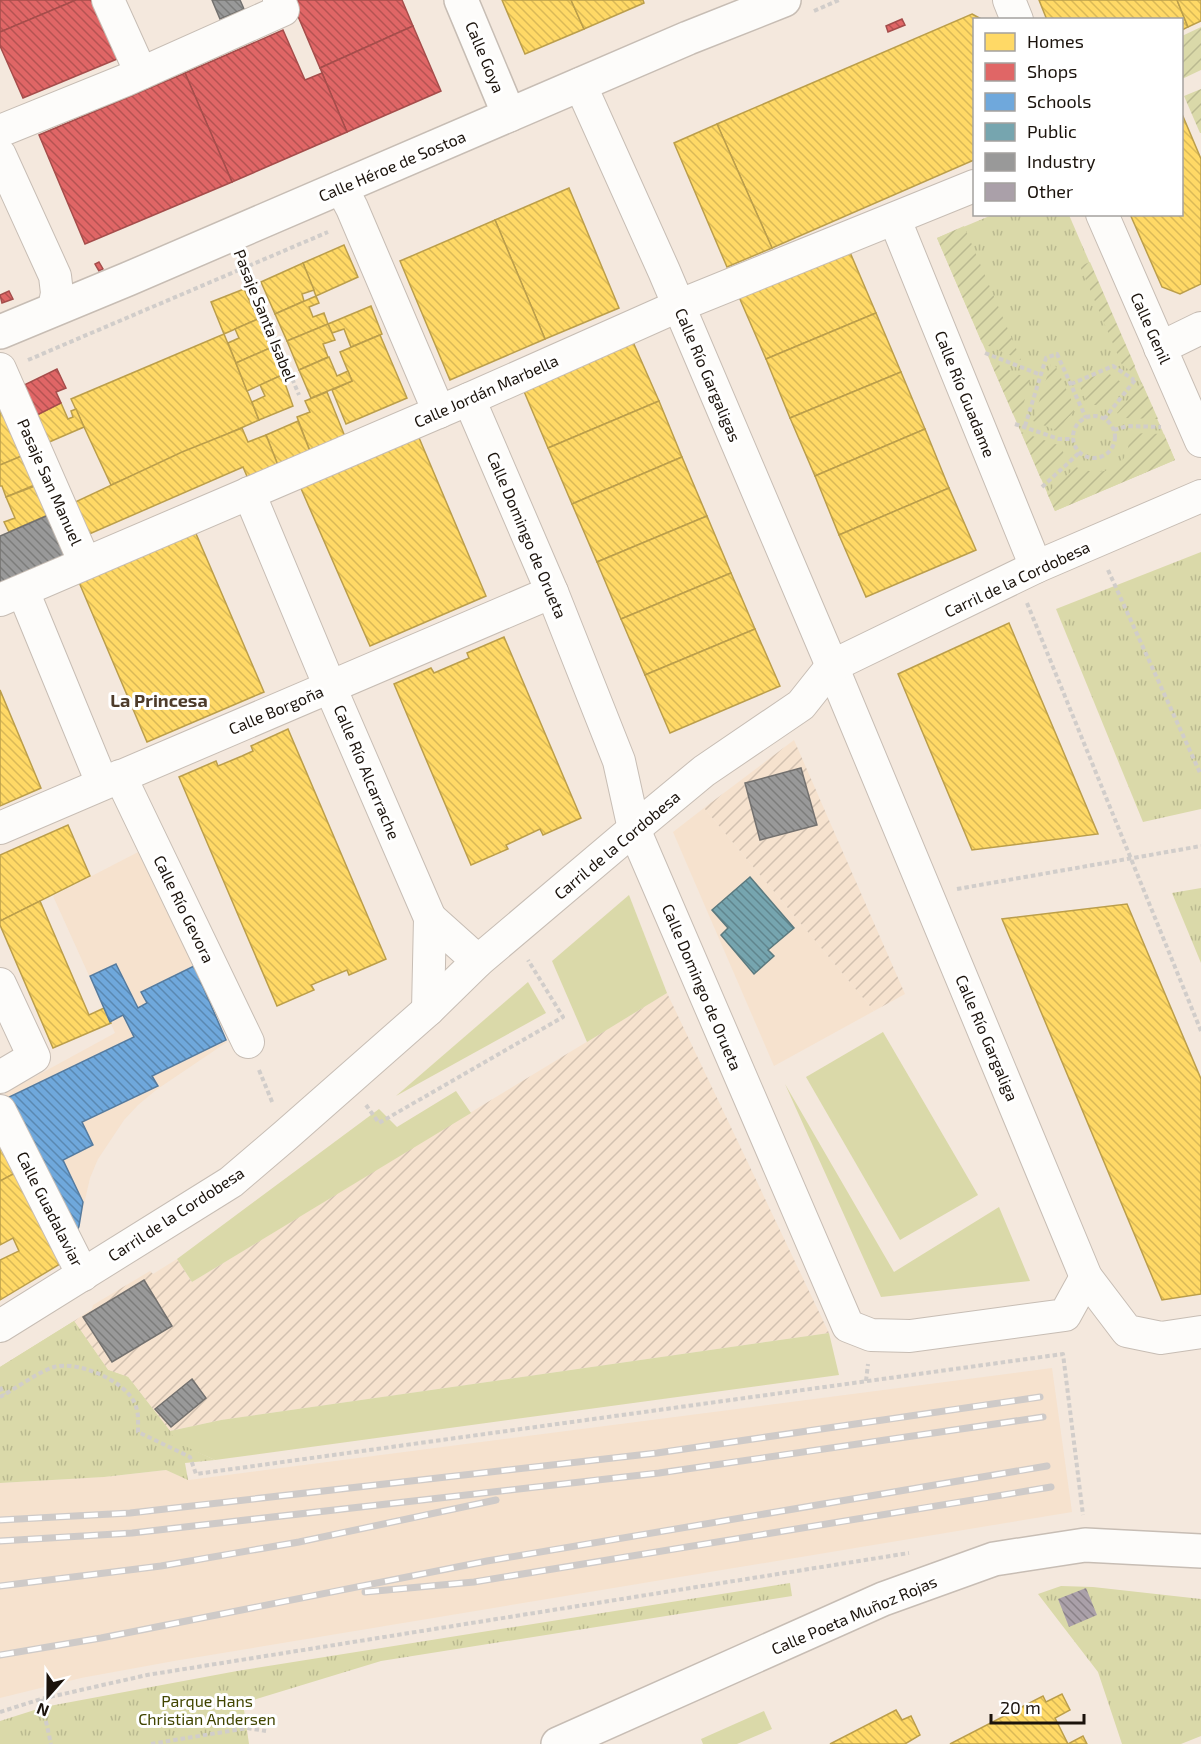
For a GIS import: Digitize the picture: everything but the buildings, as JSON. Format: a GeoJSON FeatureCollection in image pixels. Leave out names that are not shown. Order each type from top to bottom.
{"type":"FeatureCollection","features":[{"type":"Feature","properties":{"kind":"main road","name":"Calle Goya"},"geometry":{"type":"LineString","coordinates":[[461,0],[509,115]]}},
{"type":"Feature","properties":{"kind":"main road","name":"Calle Héroe de Sostoa"},"geometry":{"type":"LineString","coordinates":[[0,332],[580,84],[784,0]]}},
{"type":"Feature","properties":{"kind":"main road","name":"Calle Poeta Muñoz Rojas"},"geometry":{"type":"LineString","coordinates":[[558,1744],[883,1599],[994,1559],[1085,1545],[1201,1551]]}},
{"type":"Feature","properties":{"kind":"street"},"geometry":{"type":"LineString","coordinates":[[108,0],[134,76]]}},
{"type":"Feature","properties":{"kind":"street"},"geometry":{"type":"LineString","coordinates":[[0,130],[134,76],[283,10],[279,0]]}},
{"type":"Feature","properties":{"kind":"street"},"geometry":{"type":"LineString","coordinates":[[1009,0],[1016,18]]}},
{"type":"Feature","properties":{"kind":"street","name":"Calle Río Gargaligas"},"geometry":{"type":"LineString","coordinates":[[580,84],[615,159],[832,666]]}},
{"type":"Feature","properties":{"kind":"street"},"geometry":{"type":"LineString","coordinates":[[0,155],[55,276],[57,293],[54,309]]}},
{"type":"Feature","properties":{"kind":"street"},"geometry":{"type":"LineString","coordinates":[[341,187],[439,412]]}},
{"type":"Feature","properties":{"kind":"street","name":"Calle Jordán Marbella"},"geometry":{"type":"LineString","coordinates":[[11,596],[85,562],[469,399],[678,306],[973,187]]}},
{"type":"Feature","properties":{"kind":"street","name":"Calle Genil"},"geometry":{"type":"LineString","coordinates":[[1103,216],[1201,441]]}},
{"type":"Feature","properties":{"kind":"street","name":"Calle Río Guadame"},"geometry":{"type":"LineString","coordinates":[[894,220],[1026,572]]}},
{"type":"Feature","properties":{"kind":"street"},"geometry":{"type":"LineString","coordinates":[[1160,348],[1201,328]]}},
{"type":"Feature","properties":{"kind":"street","name":"Pasaje San Manuel"},"geometry":{"type":"LineString","coordinates":[[0,369],[85,562]]}},
{"type":"Feature","properties":{"kind":"street","name":"Calle Domingo de Orueta"},"geometry":{"type":"LineString","coordinates":[[469,399],[552,592],[619,761],[634,829],[848,1326],[871,1335],[910,1336],[1065,1315],[1086,1277]]}},
{"type":"Feature","properties":{"kind":"street","name":"Calle Río Alcarrache"},"geometry":{"type":"LineString","coordinates":[[249,493],[430,918],[428,1010]]}},
{"type":"Feature","properties":{"kind":"street","name":"Carril de la Cordobesa"},"geometry":{"type":"LineString","coordinates":[[0,1326],[231,1182],[428,1010],[478,961],[634,829],[704,771],[801,705],[832,666],[1026,572],[1201,496]]}},
{"type":"Feature","properties":{"kind":"street","name":"Calle Borgoña"},"geometry":{"type":"LineString","coordinates":[[0,828],[552,592]]}},
{"type":"Feature","properties":{"kind":"street","name":"Calle Río Gevora"},"geometry":{"type":"LineString","coordinates":[[11,596],[111,780],[248,1042]]}},
{"type":"Feature","properties":{"kind":"street","name":"Calle Río Gargaliga"},"geometry":{"type":"LineString","coordinates":[[832,666],[1086,1277],[1127,1331],[1161,1338],[1201,1332]]}},
{"type":"Feature","properties":{"kind":"street","name":"Calle Río Alcarrache"},"geometry":{"type":"LineString","coordinates":[[430,918],[478,961]]}},
{"type":"Feature","properties":{"kind":"street"},"geometry":{"type":"LineString","coordinates":[[0,984],[34,1057],[0,1077]]}},
{"type":"Feature","properties":{"kind":"street","name":"Calle Guadalaviar"},"geometry":{"type":"LineString","coordinates":[[0,1111],[83,1275]]}},
{"type":"Feature","properties":{"kind":"path","name":"Pasaje Santa Isabel"},"geometry":{"type":"LineString","coordinates":[[232,234],[298,395]]}},
{"type":"Feature","properties":{"kind":"path"},"geometry":{"type":"LineString","coordinates":[[985,353],[1041,375]]}},
{"type":"Feature","properties":{"kind":"path"},"geometry":{"type":"LineString","coordinates":[[1025,426],[1046,358],[1058,354],[1086,418]]}},
{"type":"Feature","properties":{"kind":"path"},"geometry":{"type":"LineString","coordinates":[[1071,384],[1113,366],[1134,380]]}},
{"type":"Feature","properties":{"kind":"path"},"geometry":{"type":"LineString","coordinates":[[1104,419],[1139,375]]}},
{"type":"Feature","properties":{"kind":"path"},"geometry":{"type":"LineString","coordinates":[[1095,416],[1104,419],[1114,430],[1113,448],[1106,455],[1097,458],[1088,458],[1079,453],[1073,439],[1074,430],[1079,423],[1095,416]]}},
{"type":"Feature","properties":{"kind":"path"},"geometry":{"type":"LineString","coordinates":[[1015,424],[1059,439],[1073,439]]}},
{"type":"Feature","properties":{"kind":"path"},"geometry":{"type":"LineString","coordinates":[[1114,430],[1127,426],[1164,425]]}},
{"type":"Feature","properties":{"kind":"path"},"geometry":{"type":"LineString","coordinates":[[1042,487],[1079,453]]}},
{"type":"Feature","properties":{"kind":"path"},"geometry":{"type":"LineString","coordinates":[[1095,542],[1201,775]]}},
{"type":"Feature","properties":{"kind":"path"},"geometry":{"type":"LineString","coordinates":[[1026,572],[1130,858],[1201,1031]]}},
{"type":"Feature","properties":{"kind":"path"},"geometry":{"type":"LineString","coordinates":[[927,895],[1201,846]]}},
{"type":"Feature","properties":{"kind":"path"},"geometry":{"type":"LineString","coordinates":[[347,1081],[379,1123],[563,1017],[528,959]]}},
{"type":"Feature","properties":{"kind":"path"},"geometry":{"type":"LineString","coordinates":[[248,1042],[286,1136]]}},
{"type":"Feature","properties":{"kind":"path"},"geometry":{"type":"LineString","coordinates":[[0,1387],[2,1396],[55,1367],[83,1368],[106,1377],[125,1389],[135,1402],[138,1432],[190,1456],[196,1474],[1063,1354],[1084,1525]]}},
{"type":"Feature","properties":{"kind":"path"},"geometry":{"type":"LineString","coordinates":[[0,1712],[41,1699],[170,1671],[919,1551]]}},
{"type":"Feature","properties":{"kind":"path"},"geometry":{"type":"LineString","coordinates":[[41,1699],[51,1744]]}},
{"type":"Feature","properties":{"kind":"path"},"geometry":{"type":"LineString","coordinates":[[151,1744],[246,1728],[266,1731]]}},
{"type":"Feature","properties":{"kind":"shaded area"},"geometry":{"type":"Polygon","coordinates":[[[794,740],[905,994],[874,1011],[704,808],[794,740]]]}},
{"type":"Feature","properties":{"kind":"shaded area"},"geometry":{"type":"Polygon","coordinates":[[[704,808],[874,1011],[774,1066],[673,832],[704,808]]]}},
{"type":"Feature","properties":{"kind":"shaded area"},"geometry":{"type":"Polygon","coordinates":[[[144,849],[227,1042],[156,1090],[124,1120],[98,1159],[90,1178],[78,1229],[74,1231],[70,1229],[5,1093],[115,1033],[53,896],[144,849]]]}},
{"type":"Feature","properties":{"kind":"shaded area"},"geometry":{"type":"Polygon","coordinates":[[[667,993],[829,1333],[221,1420],[170,1431],[128,1377],[108,1370],[74,1321],[92,1309],[93,1305],[150,1271],[153,1274],[177,1259],[192,1282],[667,993]]]}},
{"type":"Feature","properties":{"kind":"shaded area"},"geometry":{"type":"Polygon","coordinates":[[[1052,1368],[1072,1512],[174,1661],[81,1678],[0,1698],[0,1483],[104,1477],[166,1470],[189,1480],[1052,1368]]]}},
{"type":"Feature","properties":{"kind":"green space"},"geometry":{"type":"Polygon","coordinates":[[[1201,27],[1201,70],[1183,79],[1183,36],[1201,27]]]}},
{"type":"Feature","properties":{"kind":"green space"},"geometry":{"type":"Polygon","coordinates":[[[1201,89],[1201,133],[1200,133],[1184,96],[1201,89]]]}},
{"type":"Feature","properties":{"kind":"green space"},"geometry":{"type":"Polygon","coordinates":[[[990,216],[1069,216],[1175,460],[1055,511],[937,238],[990,216]]]}},
{"type":"Feature","properties":{"kind":"green space"},"geometry":{"type":"Polygon","coordinates":[[[964,226],[1021,360],[982,343],[937,238],[964,226]]]}},
{"type":"Feature","properties":{"kind":"green space"},"geometry":{"type":"Polygon","coordinates":[[[1090,262],[1135,366],[1132,372],[1122,365],[1080,266],[1090,262]]]}},
{"type":"Feature","properties":{"kind":"green space"},"geometry":{"type":"Polygon","coordinates":[[[990,361],[1030,380],[1020,417],[1013,414],[990,361]]]}},
{"type":"Feature","properties":{"kind":"green space"},"geometry":{"type":"Polygon","coordinates":[[[1054,363],[1074,406],[1074,411],[1058,431],[1033,421],[1051,364],[1054,363]]]}},
{"type":"Feature","properties":{"kind":"green space"},"geometry":{"type":"Polygon","coordinates":[[[1105,371],[1121,382],[1105,405],[1088,405],[1078,383],[1105,371]]]}},
{"type":"Feature","properties":{"kind":"green space"},"geometry":{"type":"Polygon","coordinates":[[[1142,383],[1158,419],[1123,418],[1117,413],[1142,383]]]}},
{"type":"Feature","properties":{"kind":"green space"},"geometry":{"type":"Polygon","coordinates":[[[1021,432],[1061,446],[1065,457],[1041,479],[1021,432]]]}},
{"type":"Feature","properties":{"kind":"green space"},"geometry":{"type":"Polygon","coordinates":[[[1130,433],[1164,434],[1175,460],[1055,511],[1047,493],[1076,467],[1100,472],[1120,463],[1128,448],[1130,433]]]}},
{"type":"Feature","properties":{"kind":"green space"},"geometry":{"type":"Polygon","coordinates":[[[1201,552],[1201,809],[1143,822],[1056,609],[1201,552]]]}},
{"type":"Feature","properties":{"kind":"green space"},"geometry":{"type":"Polygon","coordinates":[[[1201,888],[1201,963],[1172,893],[1201,888]]]}},
{"type":"Feature","properties":{"kind":"green space"},"geometry":{"type":"Polygon","coordinates":[[[629,895],[667,993],[587,1042],[552,961],[629,895]]]}},
{"type":"Feature","properties":{"kind":"green space"},"geometry":{"type":"Polygon","coordinates":[[[528,982],[546,1013],[396,1096],[528,982]]]}},
{"type":"Feature","properties":{"kind":"green space"},"geometry":{"type":"Polygon","coordinates":[[[883,1032],[978,1195],[900,1240],[806,1077],[883,1032]]]}},
{"type":"Feature","properties":{"kind":"green space"},"geometry":{"type":"Polygon","coordinates":[[[785,1084],[894,1272],[999,1207],[1030,1281],[881,1297],[785,1084]]]}},
{"type":"Feature","properties":{"kind":"green space"},"geometry":{"type":"Polygon","coordinates":[[[456,1091],[471,1113],[192,1282],[177,1259],[379,1109],[397,1127],[456,1091]]]}},
{"type":"Feature","properties":{"kind":"green space"},"geometry":{"type":"Polygon","coordinates":[[[74,1321],[108,1370],[128,1377],[170,1431],[221,1420],[829,1333],[839,1375],[215,1460],[0,1367],[74,1321]]]}},
{"type":"Feature","properties":{"kind":"green space"},"geometry":{"type":"Polygon","coordinates":[[[74,1321],[108,1370],[128,1377],[176,1442],[215,1460],[185,1463],[188,1480],[166,1470],[104,1477],[0,1483],[0,1367],[74,1321]]]}},
{"type":"Feature","properties":{"kind":"green space","name":"Parque Hans Christian Andersen"},"geometry":{"type":"Polygon","coordinates":[[[790,1583],[792,1596],[381,1661],[243,1703],[249,1744],[0,1744],[0,1721],[44,1707],[237,1671],[790,1583]]]}},
{"type":"Feature","properties":{"kind":"green space"},"geometry":{"type":"Polygon","coordinates":[[[1061,1586],[1093,1587],[1201,1599],[1201,1736],[1181,1744],[1122,1744],[1098,1672],[1038,1594],[1061,1586]]]}},
{"type":"Feature","properties":{"kind":"green space"},"geometry":{"type":"Polygon","coordinates":[[[764,1711],[772,1729],[737,1744],[703,1744],[701,1739],[764,1711]]]}},
{"type":"Feature","properties":{"kind":"railway"},"geometry":{"type":"LineString","coordinates":[[0,1520],[130,1513],[657,1453],[1040,1397]]}},
{"type":"Feature","properties":{"kind":"railway"},"geometry":{"type":"LineString","coordinates":[[0,1541],[132,1533],[659,1473],[1043,1417]]}},
{"type":"Feature","properties":{"kind":"railway"},"geometry":{"type":"LineString","coordinates":[[0,1655],[101,1638],[487,1561],[1047,1466]]}},
{"type":"Feature","properties":{"kind":"railway"},"geometry":{"type":"LineString","coordinates":[[365,1592],[474,1582],[1051,1487]]}},
{"type":"Feature","properties":{"kind":"railway"},"geometry":{"type":"LineString","coordinates":[[0,1586],[161,1566],[299,1542],[496,1500]]}},
{"type":"Feature","properties":{"kind":"district","name":"La Princesa"},"geometry":{"type":"Point","coordinates":[159,701]}}]}
